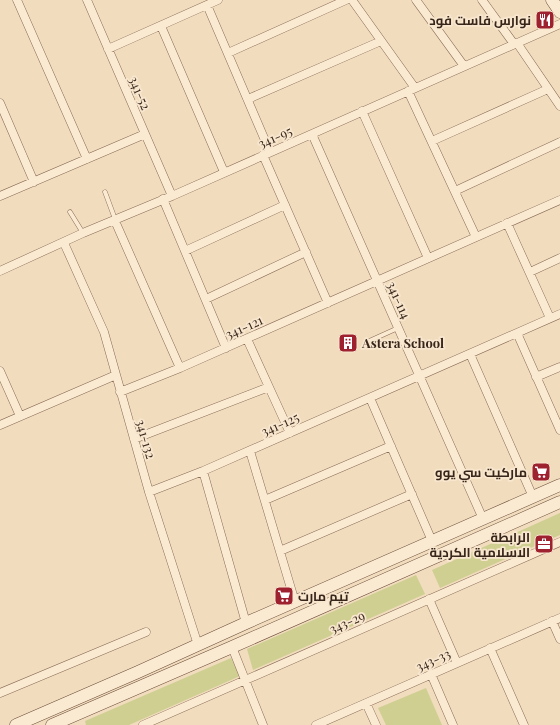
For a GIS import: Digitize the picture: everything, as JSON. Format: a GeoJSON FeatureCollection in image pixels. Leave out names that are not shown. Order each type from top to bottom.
{"type":"FeatureCollection","features":[{"type":"Feature","properties":{"kind":"main road"},"geometry":{"type":"LineString","coordinates":[[552,0],[560,12]]}},
{"type":"Feature","properties":{"kind":"main road"},"geometry":{"type":"LineString","coordinates":[[16,725],[560,485]]}},
{"type":"Feature","properties":{"kind":"main road"},"geometry":{"type":"LineString","coordinates":[[52,725],[70,721],[232,647],[560,502]]}},
{"type":"Feature","properties":{"kind":"main road"},"geometry":{"type":"LineString","coordinates":[[399,556],[407,570]]}},
{"type":"Feature","properties":{"kind":"street"},"geometry":{"type":"LineString","coordinates":[[17,0],[87,159]]}},
{"type":"Feature","properties":{"kind":"street","name":"341-52"},"geometry":{"type":"LineString","coordinates":[[88,0],[172,196]]}},
{"type":"Feature","properties":{"kind":"street"},"geometry":{"type":"LineString","coordinates":[[108,49],[218,0]]}},
{"type":"Feature","properties":{"kind":"street"},"geometry":{"type":"LineString","coordinates":[[228,53],[346,0]]}},
{"type":"Feature","properties":{"kind":"street"},"geometry":{"type":"LineString","coordinates":[[352,0],[412,89],[432,141],[476,237]]}},
{"type":"Feature","properties":{"kind":"street"},"geometry":{"type":"LineString","coordinates":[[416,0],[464,66]]}},
{"type":"Feature","properties":{"kind":"street"},"geometry":{"type":"LineString","coordinates":[[482,0],[516,43],[560,106]]}},
{"type":"Feature","properties":{"kind":"street"},"geometry":{"type":"LineString","coordinates":[[207,5],[248,99],[285,205],[328,303]]}},
{"type":"Feature","properties":{"kind":"street","name":"341-95"},"geometry":{"type":"LineString","coordinates":[[0,271],[560,24]]}},
{"type":"Feature","properties":{"kind":"street"},"geometry":{"type":"LineString","coordinates":[[161,26],[224,172]]}},
{"type":"Feature","properties":{"kind":"street"},"geometry":{"type":"LineString","coordinates":[[248,99],[381,41]]}},
{"type":"Feature","properties":{"kind":"street"},"geometry":{"type":"LineString","coordinates":[[432,141],[548,89]]}},
{"type":"Feature","properties":{"kind":"street"},"geometry":{"type":"LineString","coordinates":[[0,103],[34,182]]}},
{"type":"Feature","properties":{"kind":"street"},"geometry":{"type":"LineString","coordinates":[[362,111],[428,258]]}},
{"type":"Feature","properties":{"kind":"street"},"geometry":{"type":"LineString","coordinates":[[0,196],[145,134]]}},
{"type":"Feature","properties":{"kind":"street","name":"341-114"},"geometry":{"type":"LineString","coordinates":[[312,134],[483,519]]}},
{"type":"Feature","properties":{"kind":"street"},"geometry":{"type":"LineString","coordinates":[[455,192],[560,142]]}},
{"type":"Feature","properties":{"kind":"street"},"geometry":{"type":"LineString","coordinates":[[163,199],[226,348]]}},
{"type":"Feature","properties":{"kind":"street","name":"341-121"},"geometry":{"type":"LineString","coordinates":[[120,392],[247,339],[560,200]]}},
{"type":"Feature","properties":{"kind":"street"},"geometry":{"type":"LineString","coordinates":[[185,251],[285,205]]}},
{"type":"Feature","properties":{"kind":"street"},"geometry":{"type":"LineString","coordinates":[[115,220],[180,368]]}},
{"type":"Feature","properties":{"kind":"street"},"geometry":{"type":"LineString","coordinates":[[507,223],[550,318]]}},
{"type":"Feature","properties":{"kind":"street","name":"341-132"},"geometry":{"type":"LineString","coordinates":[[64,243],[104,332],[149,492],[198,645]]}},
{"type":"Feature","properties":{"kind":"street"},"geometry":{"type":"LineString","coordinates":[[206,299],[306,252]]}},
{"type":"Feature","properties":{"kind":"street"},"geometry":{"type":"LineString","coordinates":[[530,272],[560,258]]}},
{"type":"Feature","properties":{"kind":"street","name":"341-125"},"geometry":{"type":"LineString","coordinates":[[149,492],[250,451],[560,314]]}},
{"type":"Feature","properties":{"kind":"street"},"geometry":{"type":"LineString","coordinates":[[517,333],[559,426]]}},
{"type":"Feature","properties":{"kind":"street"},"geometry":{"type":"LineString","coordinates":[[247,339],[290,433]]}},
{"type":"Feature","properties":{"kind":"street"},"geometry":{"type":"LineString","coordinates":[[470,354],[533,497]]}},
{"type":"Feature","properties":{"kind":"street"},"geometry":{"type":"LineString","coordinates":[[536,377],[560,367]]}},
{"type":"Feature","properties":{"kind":"street"},"geometry":{"type":"LineString","coordinates":[[0,371],[20,416]]}},
{"type":"Feature","properties":{"kind":"street"},"geometry":{"type":"LineString","coordinates":[[0,425],[116,375]]}},
{"type":"Feature","properties":{"kind":"street"},"geometry":{"type":"LineString","coordinates":[[134,439],[269,387]]}},
{"type":"Feature","properties":{"kind":"street"},"geometry":{"type":"LineString","coordinates":[[370,398],[432,541]]}},
{"type":"Feature","properties":{"kind":"street"},"geometry":{"type":"LineString","coordinates":[[265,500],[391,446]]}},
{"type":"Feature","properties":{"kind":"street"},"geometry":{"type":"LineString","coordinates":[[250,451],[295,602]]}},
{"type":"Feature","properties":{"kind":"street"},"geometry":{"type":"LineString","coordinates":[[203,471],[246,623]]}},
{"type":"Feature","properties":{"kind":"street"},"geometry":{"type":"LineString","coordinates":[[280,551],[412,494]]}},
{"type":"Feature","properties":{"kind":"street","name":"343-29"},"geometry":{"type":"LineString","coordinates":[[143,725],[560,542]]}},
{"type":"Feature","properties":{"kind":"street"},"geometry":{"type":"LineString","coordinates":[[429,599],[457,663]]}},
{"type":"Feature","properties":{"kind":"street"},"geometry":{"type":"LineString","coordinates":[[556,619],[560,639]]}},
{"type":"Feature","properties":{"kind":"street","name":"343-33"},"geometry":{"type":"LineString","coordinates":[[316,725],[556,619]]}},
{"type":"Feature","properties":{"kind":"street"},"geometry":{"type":"LineString","coordinates":[[0,693],[146,632]]}},
{"type":"Feature","properties":{"kind":"street"},"geometry":{"type":"LineString","coordinates":[[232,647],[263,725]]}},
{"type":"Feature","properties":{"kind":"street"},"geometry":{"type":"LineString","coordinates":[[490,648],[524,725]]}},
{"type":"Feature","properties":{"kind":"street"},"geometry":{"type":"LineString","coordinates":[[431,674],[453,725]]}},
{"type":"Feature","properties":{"kind":"street"},"geometry":{"type":"LineString","coordinates":[[366,703],[376,725]]}},
{"type":"Feature","properties":{"kind":"lane"},"geometry":{"type":"LineString","coordinates":[[105,192],[115,220]]}},
{"type":"Feature","properties":{"kind":"lane"},"geometry":{"type":"LineString","coordinates":[[70,212],[84,233]]}},
{"type":"Feature","properties":{"kind":"lane"},"geometry":{"type":"LineString","coordinates":[[367,342],[398,328]]}},
{"type":"Feature","properties":{"kind":"green space"},"geometry":{"type":"Polygon","coordinates":[[[560,513],[560,535],[440,588],[432,570],[560,513]]]}},
{"type":"Feature","properties":{"kind":"green space"},"geometry":{"type":"Polygon","coordinates":[[[416,575],[425,594],[253,670],[247,649],[416,575]]]}},
{"type":"Feature","properties":{"kind":"green space"},"geometry":{"type":"Polygon","coordinates":[[[231,658],[240,676],[129,725],[86,725],[85,721],[231,658]]]}},
{"type":"Feature","properties":{"kind":"green space"},"geometry":{"type":"Polygon","coordinates":[[[426,688],[442,725],[386,725],[378,708],[426,688]]]}},
{"type":"Feature","properties":{"kind":"place","name":"نوارس فاست فود"},"geometry":{"type":"Point","coordinates":[545,20]}},
{"type":"Feature","properties":{"kind":"place","name":"Astera School"},"geometry":{"type":"Point","coordinates":[348,343]}},
{"type":"Feature","properties":{"kind":"place","name":"ماركيت سي يوو"},"geometry":{"type":"Point","coordinates":[541,472]}},
{"type":"Feature","properties":{"kind":"place","name":"الرابطة الاسلامية الكردية"},"geometry":{"type":"Point","coordinates":[544,544]}},
{"type":"Feature","properties":{"kind":"place","name":"تیم مارت"},"geometry":{"type":"Point","coordinates":[284,596]}}]}
